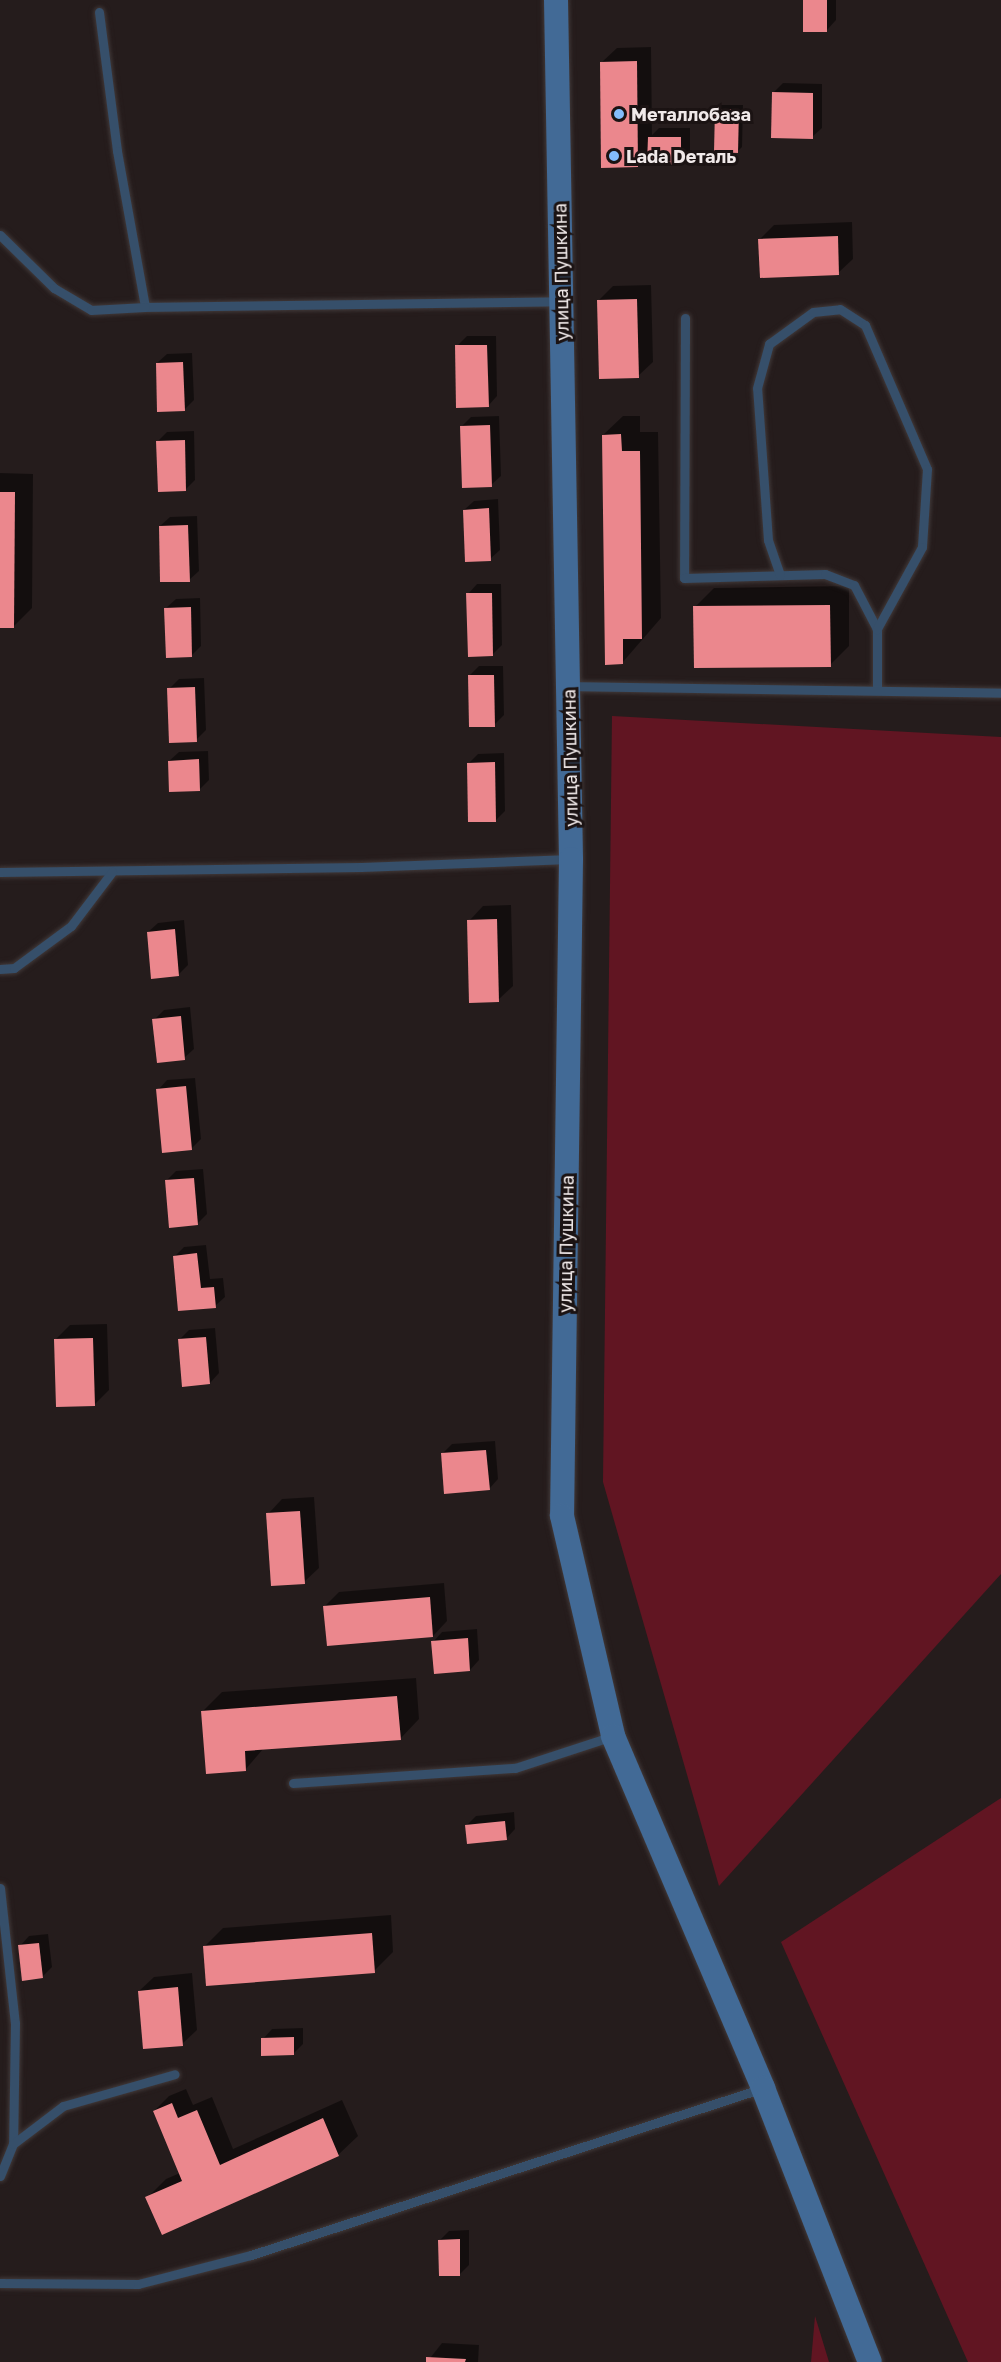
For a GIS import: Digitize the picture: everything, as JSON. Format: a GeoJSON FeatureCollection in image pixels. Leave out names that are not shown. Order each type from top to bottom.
{"type":"FeatureCollection","features":[{"type":"Feature","properties":{"kind":"main road","name":"улица Пушкина"},"geometry":{"type":"LineString","coordinates":[[556,0],[571,859],[561,1515],[613,1736],[763,2088],[870,2362]]}},
{"type":"Feature","properties":{"kind":"lane"},"geometry":{"type":"LineString","coordinates":[[99,12],[119,162],[145,307]]}},
{"type":"Feature","properties":{"kind":"lane"},"geometry":{"type":"LineString","coordinates":[[0,235],[54,288],[91,310],[145,307],[561,301]]}},
{"type":"Feature","properties":{"kind":"lane"},"geometry":{"type":"LineString","coordinates":[[780,575],[768,540],[756,388],[769,344],[813,312],[840,309],[865,325],[927,469],[922,547],[877,629]]}},
{"type":"Feature","properties":{"kind":"lane"},"geometry":{"type":"LineString","coordinates":[[685,318],[684,578],[825,574],[854,585],[877,629],[877,690]]}},
{"type":"Feature","properties":{"kind":"lane"},"geometry":{"type":"LineString","coordinates":[[568,686],[1001,693]]}},
{"type":"Feature","properties":{"kind":"lane"},"geometry":{"type":"LineString","coordinates":[[0,872],[112,872],[571,859]]}},
{"type":"Feature","properties":{"kind":"lane"},"geometry":{"type":"LineString","coordinates":[[0,969],[14,968],[70,926],[112,872]]}},
{"type":"Feature","properties":{"kind":"lane"},"geometry":{"type":"LineString","coordinates":[[294,1783],[515,1768],[613,1736]]}},
{"type":"Feature","properties":{"kind":"lane"},"geometry":{"type":"LineString","coordinates":[[0,1888],[15,2023],[13,2144],[0,2176]]}},
{"type":"Feature","properties":{"kind":"lane"},"geometry":{"type":"LineString","coordinates":[[13,2144],[63,2106],[175,2074]]}},
{"type":"Feature","properties":{"kind":"lane"},"geometry":{"type":"LineString","coordinates":[[0,2283],[150,2282],[251,2255],[763,2088]]}},
{"type":"Feature","properties":{"kind":"shaded area"},"geometry":{"type":"Polygon","coordinates":[[[612,716],[1001,737],[1001,1574],[719,1886],[603,1482],[612,716]]]}},
{"type":"Feature","properties":{"kind":"shaded area"},"geometry":{"type":"Polygon","coordinates":[[[1001,1798],[1001,2362],[968,2362],[781,1942],[1001,1798]]]}},
{"type":"Feature","properties":{"kind":"shaded area"},"geometry":{"type":"Polygon","coordinates":[[[815,2316],[829,2362],[811,2362],[815,2316]]]}},
{"type":"Feature","properties":{"kind":"building"},"geometry":{"type":"Polygon","coordinates":[[[803,0],[827,0],[827,32],[803,32],[803,0]]]}},
{"type":"Feature","properties":{"kind":"building","name":"Металлобаза"},"geometry":{"type":"Polygon","coordinates":[[[637,61],[638,167],[601,168],[600,62],[637,61]]]}},
{"type":"Feature","properties":{"kind":"building"},"geometry":{"type":"Polygon","coordinates":[[[772,92],[813,93],[813,139],[771,138],[772,92]]]}},
{"type":"Feature","properties":{"kind":"building"},"geometry":{"type":"Polygon","coordinates":[[[715,109],[739,109],[738,153],[714,152],[715,109]]]}},
{"type":"Feature","properties":{"kind":"building"},"geometry":{"type":"Polygon","coordinates":[[[648,137],[681,137],[681,165],[647,164],[648,137]]]}},
{"type":"Feature","properties":{"kind":"building"},"geometry":{"type":"Polygon","coordinates":[[[838,236],[839,275],[760,278],[758,239],[838,236]]]}},
{"type":"Feature","properties":{"kind":"building"},"geometry":{"type":"Polygon","coordinates":[[[637,299],[639,378],[599,379],[597,300],[637,299]]]}},
{"type":"Feature","properties":{"kind":"building"},"geometry":{"type":"Polygon","coordinates":[[[455,345],[487,345],[489,407],[456,408],[455,345]]]}},
{"type":"Feature","properties":{"kind":"building"},"geometry":{"type":"Polygon","coordinates":[[[183,362],[185,411],[157,412],[156,363],[183,362]]]}},
{"type":"Feature","properties":{"kind":"building"},"geometry":{"type":"Polygon","coordinates":[[[490,425],[492,487],[462,488],[460,426],[490,425]]]}},
{"type":"Feature","properties":{"kind":"building"},"geometry":{"type":"Polygon","coordinates":[[[621,434],[622,451],[640,451],[642,639],[623,639],[623,664],[605,665],[602,435],[621,434]]]}},
{"type":"Feature","properties":{"kind":"building"},"geometry":{"type":"Polygon","coordinates":[[[185,440],[186,491],[158,492],[156,441],[185,440]]]}},
{"type":"Feature","properties":{"kind":"building"},"geometry":{"type":"Polygon","coordinates":[[[0,492],[15,492],[14,628],[0,628],[0,492]]]}},
{"type":"Feature","properties":{"kind":"building"},"geometry":{"type":"Polygon","coordinates":[[[489,508],[491,561],[465,562],[463,510],[489,508]]]}},
{"type":"Feature","properties":{"kind":"building"},"geometry":{"type":"Polygon","coordinates":[[[188,525],[190,582],[160,582],[159,526],[188,525]]]}},
{"type":"Feature","properties":{"kind":"building"},"geometry":{"type":"Polygon","coordinates":[[[466,593],[492,593],[493,656],[468,657],[466,593]]]}},
{"type":"Feature","properties":{"kind":"building"},"geometry":{"type":"Polygon","coordinates":[[[830,605],[831,667],[694,668],[693,606],[830,605]]]}},
{"type":"Feature","properties":{"kind":"building"},"geometry":{"type":"Polygon","coordinates":[[[191,607],[192,657],[166,658],[164,608],[191,607]]]}},
{"type":"Feature","properties":{"kind":"building"},"geometry":{"type":"Polygon","coordinates":[[[468,675],[494,675],[495,727],[469,727],[468,675]]]}},
{"type":"Feature","properties":{"kind":"building"},"geometry":{"type":"Polygon","coordinates":[[[195,687],[197,742],[169,743],[167,688],[195,687]]]}},
{"type":"Feature","properties":{"kind":"building"},"geometry":{"type":"Polygon","coordinates":[[[199,759],[200,791],[169,792],[168,761],[199,759]]]}},
{"type":"Feature","properties":{"kind":"building"},"geometry":{"type":"Polygon","coordinates":[[[495,762],[496,822],[468,822],[467,763],[495,762]]]}},
{"type":"Feature","properties":{"kind":"building"},"geometry":{"type":"Polygon","coordinates":[[[497,919],[499,1002],[469,1003],[467,920],[497,919]]]}},
{"type":"Feature","properties":{"kind":"building"},"geometry":{"type":"Polygon","coordinates":[[[175,929],[179,976],[151,979],[147,932],[175,929]]]}},
{"type":"Feature","properties":{"kind":"building"},"geometry":{"type":"Polygon","coordinates":[[[181,1016],[185,1060],[157,1063],[152,1019],[181,1016]]]}},
{"type":"Feature","properties":{"kind":"building"},"geometry":{"type":"Polygon","coordinates":[[[186,1086],[192,1150],[162,1153],[156,1089],[186,1086]]]}},
{"type":"Feature","properties":{"kind":"building"},"geometry":{"type":"Polygon","coordinates":[[[194,1178],[198,1225],[169,1228],[165,1180],[194,1178]]]}},
{"type":"Feature","properties":{"kind":"building"},"geometry":{"type":"Polygon","coordinates":[[[197,1253],[201,1288],[214,1287],[216,1308],[178,1311],[173,1256],[197,1253]]]}},
{"type":"Feature","properties":{"kind":"building"},"geometry":{"type":"Polygon","coordinates":[[[206,1337],[210,1384],[182,1387],[178,1339],[206,1337]]]}},
{"type":"Feature","properties":{"kind":"building"},"geometry":{"type":"Polygon","coordinates":[[[93,1338],[95,1406],[56,1407],[54,1339],[93,1338]]]}},
{"type":"Feature","properties":{"kind":"building"},"geometry":{"type":"Polygon","coordinates":[[[486,1450],[490,1490],[444,1494],[441,1453],[486,1450]]]}},
{"type":"Feature","properties":{"kind":"building"},"geometry":{"type":"Polygon","coordinates":[[[300,1511],[305,1584],[271,1586],[266,1513],[300,1511]]]}},
{"type":"Feature","properties":{"kind":"building"},"geometry":{"type":"Polygon","coordinates":[[[430,1597],[433,1637],[327,1646],[323,1606],[430,1597]]]}},
{"type":"Feature","properties":{"kind":"building"},"geometry":{"type":"Polygon","coordinates":[[[468,1638],[470,1671],[434,1674],[431,1641],[468,1638]]]}},
{"type":"Feature","properties":{"kind":"building"},"geometry":{"type":"Polygon","coordinates":[[[397,1696],[401,1740],[245,1751],[246,1771],[206,1774],[201,1711],[397,1696]]]}},
{"type":"Feature","properties":{"kind":"building"},"geometry":{"type":"Polygon","coordinates":[[[505,1821],[507,1840],[467,1844],[465,1825],[505,1821]]]}},
{"type":"Feature","properties":{"kind":"building"},"geometry":{"type":"Polygon","coordinates":[[[372,1933],[375,1973],[206,1986],[203,1946],[372,1933]]]}},
{"type":"Feature","properties":{"kind":"building"},"geometry":{"type":"Polygon","coordinates":[[[39,1943],[43,1978],[22,1981],[18,1945],[39,1943]]]}},
{"type":"Feature","properties":{"kind":"building"},"geometry":{"type":"Polygon","coordinates":[[[178,1987],[183,2046],[143,2049],[138,1991],[178,1987]]]}},
{"type":"Feature","properties":{"kind":"building"},"geometry":{"type":"Polygon","coordinates":[[[294,2037],[294,2055],[261,2056],[261,2038],[294,2037]]]}},
{"type":"Feature","properties":{"kind":"building"},"geometry":{"type":"Polygon","coordinates":[[[172,2103],[178,2118],[197,2110],[220,2165],[323,2118],[339,2156],[162,2235],[145,2197],[182,2181],[153,2111],[172,2103]]]}},
{"type":"Feature","properties":{"kind":"building"},"geometry":{"type":"Polygon","coordinates":[[[460,2239],[460,2276],[439,2276],[438,2240],[460,2239]]]}},
{"type":"Feature","properties":{"kind":"building"},"geometry":{"type":"Polygon","coordinates":[[[426,2357],[466,2359],[465,2362],[426,2362],[426,2357]]]}},
{"type":"Feature","properties":{"kind":"place","name":"Металлобаза"},"geometry":{"type":"Point","coordinates":[619,114]}},
{"type":"Feature","properties":{"kind":"place","name":"Lada Dеталь"},"geometry":{"type":"Point","coordinates":[614,156]}}]}
